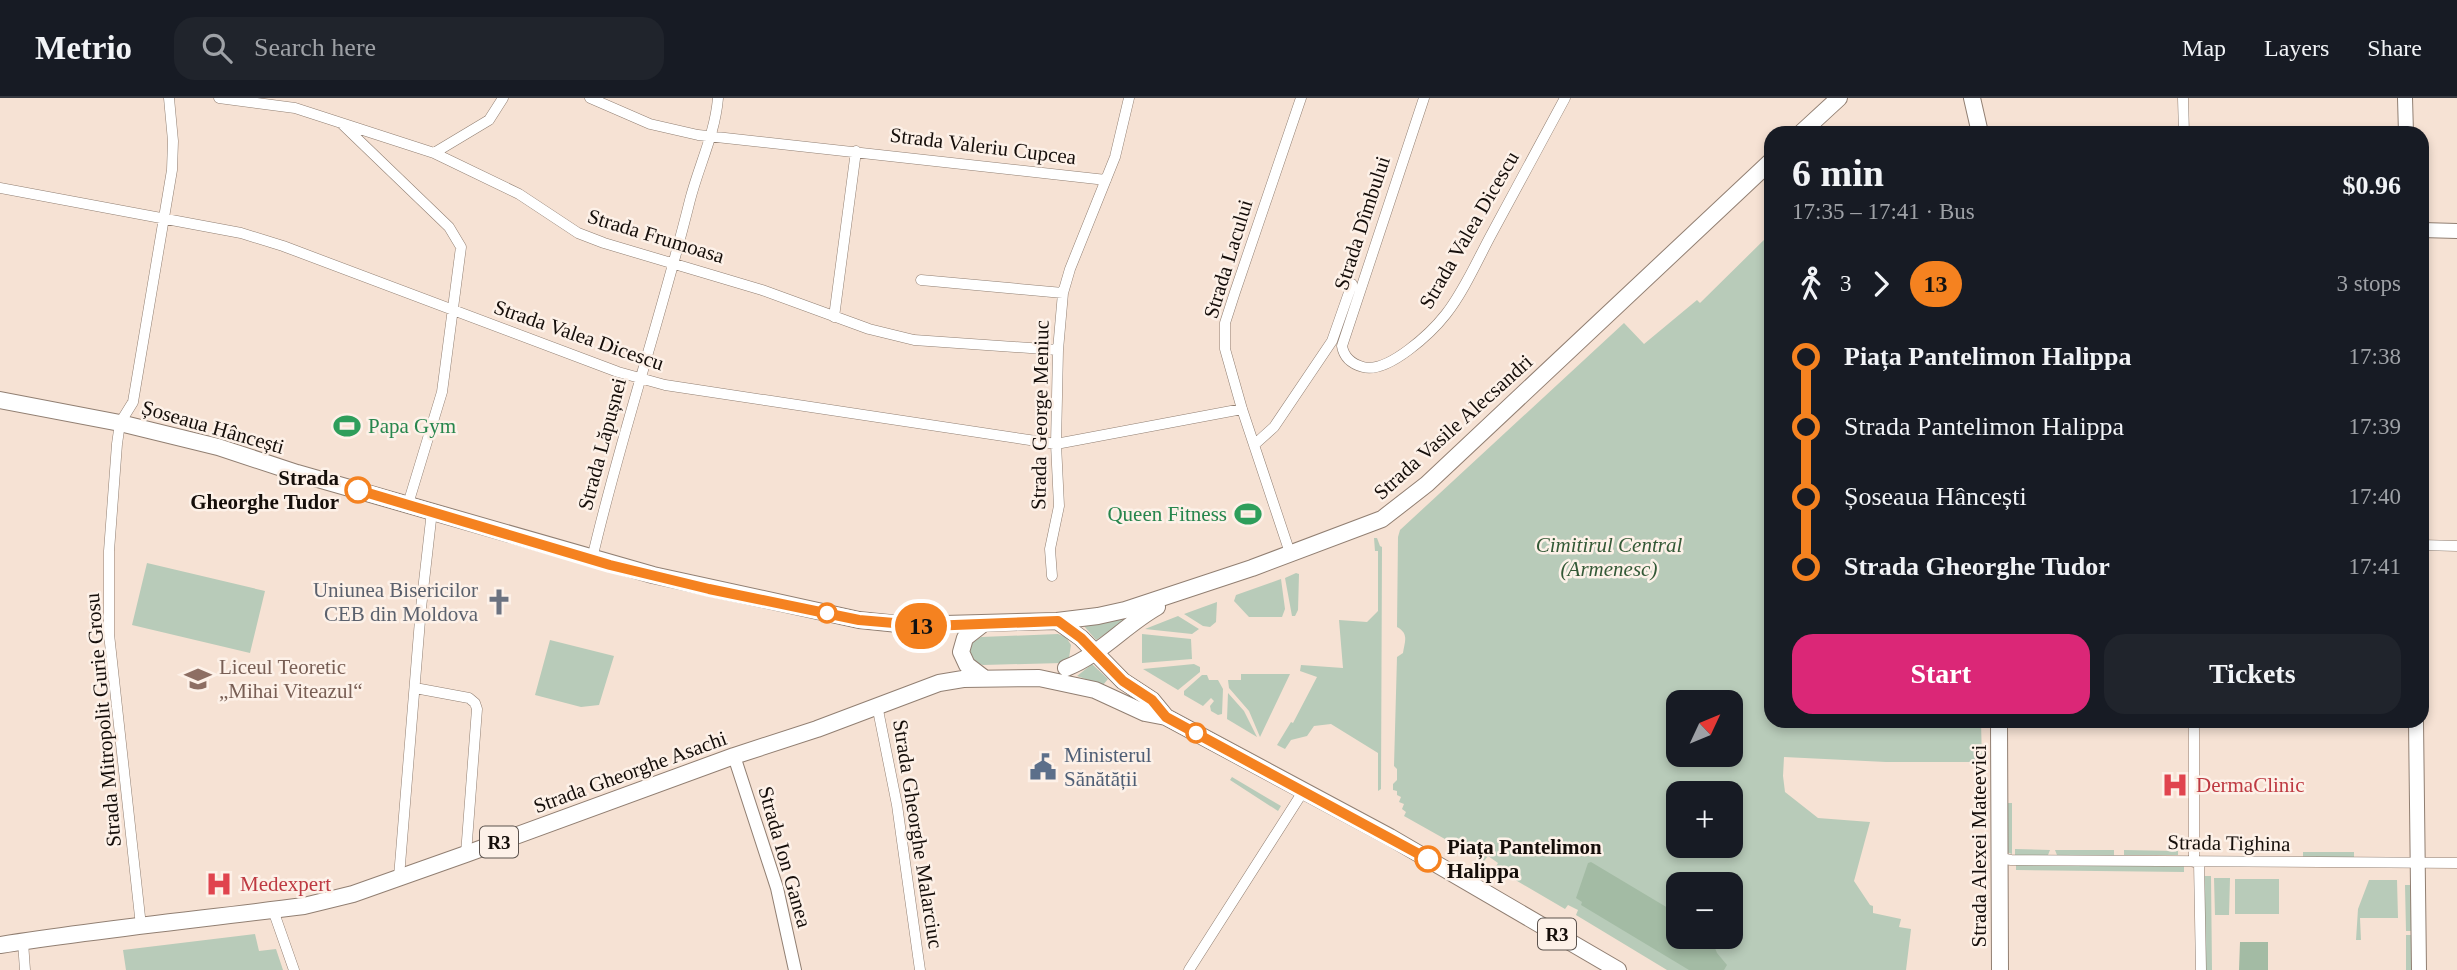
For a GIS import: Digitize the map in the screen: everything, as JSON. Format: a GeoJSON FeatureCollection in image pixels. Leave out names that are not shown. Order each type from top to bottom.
{"type":"FeatureCollection","features":[{"type":"Feature","properties":{"kind":"main road"},"geometry":{"type":"LineString","coordinates":[[1809,126],[1839,98]]}},
{"type":"Feature","properties":{"kind":"main road"},"geometry":{"type":"LineString","coordinates":[[1972,98],[1978,126]]}},
{"type":"Feature","properties":{"kind":"main road"},"geometry":{"type":"LineString","coordinates":[[2405,98],[2406,126]]}},
{"type":"Feature","properties":{"kind":"main road","name":"Strada Vasile Alecsandri"},"geometry":{"type":"LineString","coordinates":[[1058,621],[1115,613],[1181,593],[1382,519],[1410,499],[1764,168]]}},
{"type":"Feature","properties":{"kind":"main road"},"geometry":{"type":"LineString","coordinates":[[2429,230],[2457,231]]}},
{"type":"Feature","properties":{"kind":"main road","name":"Șoseaua Hâncești"},"geometry":{"type":"LineString","coordinates":[[0,400],[120,423],[218,447],[297,473],[432,510],[592,559],[709,589],[872,622],[929,626],[985,623]]}},
{"type":"Feature","properties":{"kind":"main road"},"geometry":{"type":"LineString","coordinates":[[1066,667],[1080,662],[1141,617],[1181,593]]}},
{"type":"Feature","properties":{"kind":"main road"},"geometry":{"type":"LineString","coordinates":[[984,678],[967,665],[961,652],[970,632],[985,623],[1058,621]]}},
{"type":"Feature","properties":{"kind":"main road","name":"R3"},"geometry":{"type":"LineString","coordinates":[[1058,621],[1072,630],[1123,681],[1152,700],[1166,717]]}},
{"type":"Feature","properties":{"kind":"main road"},"geometry":{"type":"LineString","coordinates":[[1066,667],[1075,659],[1079,650],[1072,630]]}},
{"type":"Feature","properties":{"kind":"main road","name":"R3"},"geometry":{"type":"LineString","coordinates":[[1039,678],[1066,667]]}},
{"type":"Feature","properties":{"kind":"main road","name":"R3"},"geometry":{"type":"LineString","coordinates":[[984,678],[1039,678],[1096,690],[1145,713],[1166,717],[1399,843],[1618,970]]}},
{"type":"Feature","properties":{"kind":"main road","name":"Strada Gheorghe Asachi"},"geometry":{"type":"LineString","coordinates":[[0,945],[328,901],[817,729],[939,683],[984,678]]}},
{"type":"Feature","properties":{"kind":"main road","name":"Strada Alexei Mateevici"},"geometry":{"type":"LineString","coordinates":[[1999,728],[2000,970]]}},
{"type":"Feature","properties":{"kind":"main road"},"geometry":{"type":"LineString","coordinates":[[2416,728],[2419,970]]}},
{"type":"Feature","properties":{"kind":"street","name":"Strada Mitropolit Gurie Grosu"},"geometry":{"type":"LineString","coordinates":[[141,926],[110,635],[109,551],[120,423],[133,402],[165,219],[174,151],[169,98]]}},
{"type":"Feature","properties":{"kind":"street","name":"Strada Frumoasa"},"geometry":{"type":"LineString","coordinates":[[219,98],[246,99],[295,108],[434,153],[519,194],[578,233],[762,290],[869,329],[914,340],[1058,350]]}},
{"type":"Feature","properties":{"kind":"street"},"geometry":{"type":"LineString","coordinates":[[434,153],[489,120],[503,98]]}},
{"type":"Feature","properties":{"kind":"street","name":"Strada Valeriu Cupcea"},"geometry":{"type":"LineString","coordinates":[[590,98],[650,124],[711,137],[1106,180]]}},
{"type":"Feature","properties":{"kind":"street","name":"Strada Lăpușnei"},"geometry":{"type":"LineString","coordinates":[[592,559],[621,440],[675,264],[692,195],[716,122],[718,98]]}},
{"type":"Feature","properties":{"kind":"street","name":"Strada George Meniuc"},"geometry":{"type":"LineString","coordinates":[[1052,576],[1050,549],[1059,506],[1056,444],[1058,350],[1063,293],[1073,260],[1115,157],[1129,98]]}},
{"type":"Feature","properties":{"kind":"street","name":"Strada Lacului"},"geometry":{"type":"LineString","coordinates":[[1290,553],[1225,349],[1226,323],[1301,98]]}},
{"type":"Feature","properties":{"kind":"street","name":"Strada Dîmbului"},"geometry":{"type":"LineString","coordinates":[[1347,359],[1342,346],[1344,338],[1424,98]]}},
{"type":"Feature","properties":{"kind":"street","name":"Strada Valea Dicescu"},"geometry":{"type":"LineString","coordinates":[[1347,359],[1368,368],[1395,359],[1421,340],[1446,314],[1565,98]]}},
{"type":"Feature","properties":{"kind":"street"},"geometry":{"type":"LineString","coordinates":[[2183,98],[2184,126]]}},
{"type":"Feature","properties":{"kind":"street"},"geometry":{"type":"LineString","coordinates":[[339,121],[455,233],[462,251],[436,416],[408,504]]}},
{"type":"Feature","properties":{"kind":"street"},"geometry":{"type":"LineString","coordinates":[[834,317],[856,151]]}},
{"type":"Feature","properties":{"kind":"street","name":"Strada Valea Dicescu"},"geometry":{"type":"LineString","coordinates":[[0,188],[241,233],[283,246],[639,380],[689,389],[1056,444],[1242,409]]}},
{"type":"Feature","properties":{"kind":"street"},"geometry":{"type":"LineString","coordinates":[[921,280],[1063,293]]}},
{"type":"Feature","properties":{"kind":"street"},"geometry":{"type":"LineString","coordinates":[[1254,445],[1275,427],[1332,341],[1352,284]]}},
{"type":"Feature","properties":{"kind":"street"},"geometry":{"type":"LineString","coordinates":[[399,877],[421,608],[432,510]]}},
{"type":"Feature","properties":{"kind":"street"},"geometry":{"type":"LineString","coordinates":[[2429,545],[2457,546]]}},
{"type":"Feature","properties":{"kind":"street"},"geometry":{"type":"LineString","coordinates":[[415,688],[469,698],[477,709],[466,854]]}},
{"type":"Feature","properties":{"kind":"street","name":"Strada Gheorghe Malarciuc"},"geometry":{"type":"LineString","coordinates":[[877,705],[897,805],[920,970]]}},
{"type":"Feature","properties":{"kind":"street"},"geometry":{"type":"LineString","coordinates":[[2194,728],[2201,970]]}},
{"type":"Feature","properties":{"kind":"street","name":"Strada Ion Ganea"},"geometry":{"type":"LineString","coordinates":[[734,756],[777,888],[795,970]]}},
{"type":"Feature","properties":{"kind":"street"},"geometry":{"type":"LineString","coordinates":[[1189,970],[1304,790]]}},
{"type":"Feature","properties":{"kind":"street","name":"Strada Tighina"},"geometry":{"type":"LineString","coordinates":[[2000,858],[2457,863]]}},
{"type":"Feature","properties":{"kind":"street"},"geometry":{"type":"LineString","coordinates":[[273,910],[294,970]]}},
{"type":"Feature","properties":{"kind":"street"},"geometry":{"type":"LineString","coordinates":[[23,942],[25,970]]}},
{"type":"Feature","properties":{"kind":"green space","name":"Cimitirul Central (Armenesc)"},"geometry":{"type":"Polygon","coordinates":[[[1764,240],[1764,728],[1981,728],[1982,762],[1886,762],[1784,757],[1785,792],[1818,818],[1870,822],[1854,881],[1873,906],[1873,913],[1901,919],[1899,927],[1911,929],[1906,970],[1667,970],[1576,915],[1578,910],[1568,905],[1565,909],[1495,868],[1498,863],[1488,856],[1484,861],[1404,816],[1404,804],[1399,802],[1401,797],[1393,790],[1393,784],[1397,780],[1397,769],[1394,766],[1397,657],[1403,653],[1405,639],[1404,633],[1397,627],[1400,530],[1624,323],[1644,344],[1697,300],[1700,303],[1764,240]]]}},
{"type":"Feature","properties":{"kind":"green space"},"geometry":{"type":"Polygon","coordinates":[[[1374,538],[1377,538],[1382,547],[1381,789],[1378,791],[1378,753],[1331,724],[1314,726],[1307,736],[1291,740],[1285,749],[1277,745],[1291,722],[1293,723],[1317,677],[1300,671],[1301,665],[1343,668],[1339,620],[1367,622],[1378,611],[1378,551],[1375,551],[1374,538]]]}},
{"type":"Feature","properties":{"kind":"green space"},"geometry":{"type":"Polygon","coordinates":[[[147,563],[265,591],[250,653],[132,625],[147,563]]]}},
{"type":"Feature","properties":{"kind":"green space"},"geometry":{"type":"Polygon","coordinates":[[[1299,574],[1298,610],[1295,616],[1292,616],[1285,578],[1299,574]]]}},
{"type":"Feature","properties":{"kind":"green space"},"geometry":{"type":"Polygon","coordinates":[[[1281,579],[1285,609],[1282,617],[1249,617],[1234,601],[1236,595],[1281,579]]]}},
{"type":"Feature","properties":{"kind":"green space"},"geometry":{"type":"Polygon","coordinates":[[[1217,602],[1216,622],[1210,627],[1203,626],[1184,614],[1217,602]]]}},
{"type":"Feature","properties":{"kind":"green space"},"geometry":{"type":"Polygon","coordinates":[[[1178,616],[1199,629],[1192,634],[1145,629],[1178,616]]]}},
{"type":"Feature","properties":{"kind":"green space"},"geometry":{"type":"Polygon","coordinates":[[[1122,618],[1124,622],[1096,640],[1084,626],[1122,618]]]}},
{"type":"Feature","properties":{"kind":"green space"},"geometry":{"type":"Polygon","coordinates":[[[1058,634],[1066,637],[1071,645],[1069,658],[1062,663],[983,665],[976,663],[970,652],[972,643],[981,637],[1058,634]]]}},
{"type":"Feature","properties":{"kind":"green space"},"geometry":{"type":"Polygon","coordinates":[[[1142,634],[1191,639],[1192,659],[1142,663],[1142,634]]]}},
{"type":"Feature","properties":{"kind":"green space"},"geometry":{"type":"Polygon","coordinates":[[[550,640],[614,656],[599,705],[581,707],[535,695],[550,640]]]}},
{"type":"Feature","properties":{"kind":"green space"},"geometry":{"type":"Polygon","coordinates":[[[1092,664],[1108,679],[1103,685],[1077,676],[1092,664]]]}},
{"type":"Feature","properties":{"kind":"green space"},"geometry":{"type":"Polygon","coordinates":[[[1194,664],[1200,667],[1200,672],[1178,690],[1143,669],[1194,664]]]}},
{"type":"Feature","properties":{"kind":"green space"},"geometry":{"type":"Polygon","coordinates":[[[1241,674],[1290,674],[1260,737],[1249,711],[1229,688],[1228,680],[1241,680],[1241,674]]]}},
{"type":"Feature","properties":{"kind":"green space"},"geometry":{"type":"Polygon","coordinates":[[[1202,675],[1207,675],[1209,680],[1218,680],[1223,689],[1222,714],[1211,711],[1210,706],[1214,701],[1211,698],[1203,706],[1184,695],[1184,691],[1202,675]]]}},
{"type":"Feature","properties":{"kind":"green space"},"geometry":{"type":"Polygon","coordinates":[[[1228,693],[1244,711],[1257,737],[1227,719],[1228,693]]]}},
{"type":"Feature","properties":{"kind":"green space"},"geometry":{"type":"Polygon","coordinates":[[[1232,777],[1281,806],[1278,811],[1230,780],[1232,777]]]}},
{"type":"Feature","properties":{"kind":"green space"},"geometry":{"type":"Polygon","coordinates":[[[2005,803],[2012,803],[2012,854],[2006,852],[2005,803]]]}},
{"type":"Feature","properties":{"kind":"green space"},"geometry":{"type":"Polygon","coordinates":[[[2015,849],[2050,850],[2048,855],[2015,855],[2015,849]]]}},
{"type":"Feature","properties":{"kind":"green space"},"geometry":{"type":"Polygon","coordinates":[[[2055,850],[2114,850],[2114,856],[2057,855],[2055,850]]]}},
{"type":"Feature","properties":{"kind":"green space"},"geometry":{"type":"Polygon","coordinates":[[[2124,850],[2178,851],[2178,855],[2124,855],[2124,850]]]}},
{"type":"Feature","properties":{"kind":"green space"},"geometry":{"type":"Polygon","coordinates":[[[2303,852],[2354,852],[2354,857],[2303,857],[2303,852]]]}},
{"type":"Feature","properties":{"kind":"green space"},"geometry":{"type":"Polygon","coordinates":[[[1591,862],[1666,907],[1666,949],[1715,949],[1727,965],[1724,970],[1689,970],[1581,905],[1582,902],[1576,898],[1588,863],[1591,862]]]}},
{"type":"Feature","properties":{"kind":"green space"},"geometry":{"type":"Polygon","coordinates":[[[2016,865],[2184,866],[2184,872],[2016,870],[2016,865]]]}},
{"type":"Feature","properties":{"kind":"green space"},"geometry":{"type":"Polygon","coordinates":[[[2204,876],[2211,876],[2212,970],[2205,970],[2204,876]]]}},
{"type":"Feature","properties":{"kind":"green space"},"geometry":{"type":"Polygon","coordinates":[[[2214,878],[2230,878],[2229,915],[2215,915],[2214,878]]]}},
{"type":"Feature","properties":{"kind":"green space"},"geometry":{"type":"Polygon","coordinates":[[[2235,879],[2279,879],[2279,914],[2235,914],[2235,879]]]}},
{"type":"Feature","properties":{"kind":"green space"},"geometry":{"type":"Polygon","coordinates":[[[2369,880],[2397,880],[2398,918],[2360,918],[2361,940],[2356,940],[2358,909],[2369,880]]]}},
{"type":"Feature","properties":{"kind":"green space"},"geometry":{"type":"Polygon","coordinates":[[[2405,885],[2413,885],[2413,931],[2406,931],[2405,885]]]}},
{"type":"Feature","properties":{"kind":"green space"},"geometry":{"type":"Polygon","coordinates":[[[255,934],[259,951],[276,949],[283,970],[126,970],[123,950],[255,934]]]}},
{"type":"Feature","properties":{"kind":"green space"},"geometry":{"type":"Polygon","coordinates":[[[2406,935],[2413,935],[2413,970],[2406,970],[2406,935]]]}},
{"type":"Feature","properties":{"kind":"green space"},"geometry":{"type":"Polygon","coordinates":[[[2240,942],[2268,942],[2268,970],[2239,970],[2240,942]]]}},
{"type":"Feature","properties":{"kind":"bus line","name":"13"},"geometry":{"type":"LineString","coordinates":[[358,490],[610,565],[859,620],[929,626],[1058,621],[1081,638],[1123,681],[1152,700],[1166,717],[1428,859]]}},
{"type":"Feature","properties":{"kind":"place","name":"Papa Gym"},"geometry":{"type":"Point","coordinates":[347,426]}},
{"type":"Feature","properties":{"kind":"place","name":"Strada Gheorghe Tudor"},"geometry":{"type":"Point","coordinates":[358,490]}},
{"type":"Feature","properties":{"kind":"place","name":"Queen Fitness"},"geometry":{"type":"Point","coordinates":[1248,514]}},
{"type":"Feature","properties":{"kind":"place","name":"Uniunea Bisericilor CEB din Moldova"},"geometry":{"type":"Point","coordinates":[499,602]}},
{"type":"Feature","properties":{"kind":"place","name":"Liceul Teoretic „Mihai Viteazul“"},"geometry":{"type":"Point","coordinates":[198,679]}},
{"type":"Feature","properties":{"kind":"place","name":"Ministerul Sănătății"},"geometry":{"type":"Point","coordinates":[1043,767]}},
{"type":"Feature","properties":{"kind":"place","name":"DermaClinic"},"geometry":{"type":"Point","coordinates":[2175,785]}},
{"type":"Feature","properties":{"kind":"place","name":"Piața Pantelimon Halippa"},"geometry":{"type":"Point","coordinates":[1428,859]}},
{"type":"Feature","properties":{"kind":"place","name":"Medexpert"},"geometry":{"type":"Point","coordinates":[219,884]}}]}
